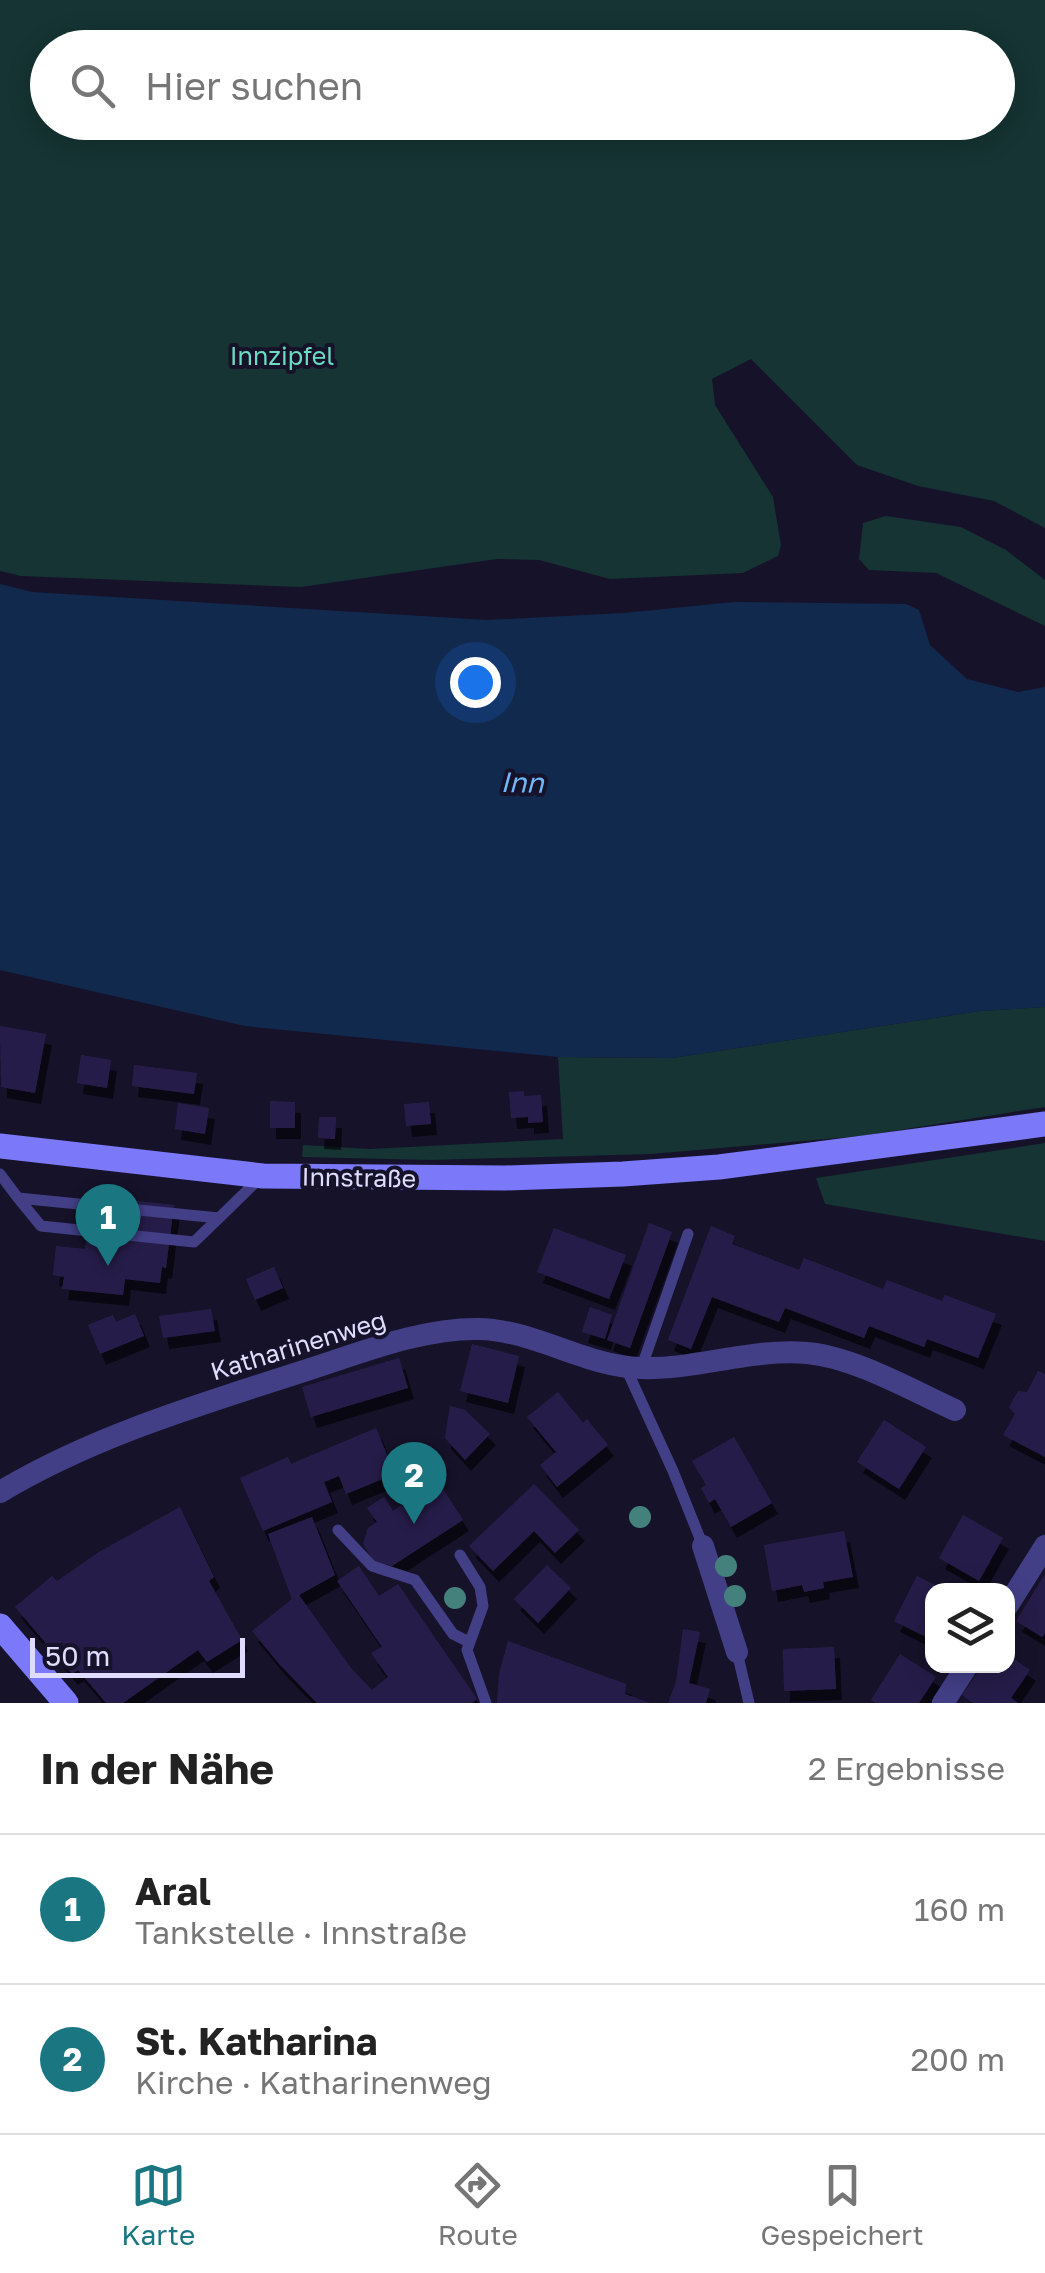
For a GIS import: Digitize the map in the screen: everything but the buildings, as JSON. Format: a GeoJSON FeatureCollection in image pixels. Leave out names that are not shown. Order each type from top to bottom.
{"type":"FeatureCollection","features":[{"type":"Feature","properties":{"kind":"main road","name":"Innstraße"},"geometry":{"type":"LineString","coordinates":[[0,1146],[263,1176],[505,1178],[718,1166],[1045,1124]]}},
{"type":"Feature","properties":{"kind":"main road"},"geometry":{"type":"LineString","coordinates":[[0,1626],[66,1703]]}},
{"type":"Feature","properties":{"kind":"street","name":"Katharinenweg"},"geometry":{"type":"LineString","coordinates":[[0,1492],[92,1446],[205,1403],[376,1348],[435,1334],[494,1331],[633,1367],[805,1352],[844,1361],[955,1410]]}},
{"type":"Feature","properties":{"kind":"street"},"geometry":{"type":"LineString","coordinates":[[703,1546],[737,1652]]}},
{"type":"Feature","properties":{"kind":"street"},"geometry":{"type":"LineString","coordinates":[[1015,1594],[1045,1546]]}},
{"type":"Feature","properties":{"kind":"street"},"geometry":{"type":"LineString","coordinates":[[942,1703],[963,1673]]}},
{"type":"Feature","properties":{"kind":"lane"},"geometry":{"type":"LineString","coordinates":[[0,1174],[41,1226],[194,1242],[263,1176]]}},
{"type":"Feature","properties":{"kind":"lane"},"geometry":{"type":"LineString","coordinates":[[18,1198],[220,1218]]}},
{"type":"Feature","properties":{"kind":"lane"},"geometry":{"type":"LineString","coordinates":[[688,1234],[633,1367],[703,1546]]}},
{"type":"Feature","properties":{"kind":"lane"},"geometry":{"type":"LineString","coordinates":[[338,1530],[372,1566],[415,1580],[453,1634],[468,1642]]}},
{"type":"Feature","properties":{"kind":"lane"},"geometry":{"type":"LineString","coordinates":[[460,1555],[480,1587],[483,1606],[467,1650],[486,1703]]}},
{"type":"Feature","properties":{"kind":"lane"},"geometry":{"type":"LineString","coordinates":[[737,1652],[749,1703]]}},
{"type":"Feature","properties":{"kind":"green space","name":"Innzipfel"},"geometry":{"type":"Polygon","coordinates":[[[0,0],[1045,0],[1045,528],[994,501],[918,486],[857,465],[751,359],[712,379],[715,405],[773,497],[781,545],[778,556],[743,573],[610,579],[539,560],[497,559],[301,587],[21,576],[0,571],[0,0]]]}},
{"type":"Feature","properties":{"kind":"green space"},"geometry":{"type":"Polygon","coordinates":[[[886,516],[961,527],[1006,550],[1045,580],[1045,626],[936,573],[869,570],[859,559],[863,523],[886,516]]]}},
{"type":"Feature","properties":{"kind":"green space"},"geometry":{"type":"Polygon","coordinates":[[[1045,1007],[1045,1107],[862,1136],[651,1154],[431,1160],[302,1157],[303,1145],[370,1149],[563,1139],[558,1057],[672,1058],[980,1011],[1045,1007]]]}},
{"type":"Feature","properties":{"kind":"green space"},"geometry":{"type":"Polygon","coordinates":[[[1045,1143],[1045,1241],[825,1204],[816,1178],[1045,1143]]]}},
{"type":"Feature","properties":{"kind":"water","name":"Inn"},"geometry":{"type":"Polygon","coordinates":[[[0,584],[32,592],[487,620],[734,602],[906,604],[919,610],[930,645],[967,679],[1018,692],[1045,687],[1045,1007],[980,1011],[672,1058],[558,1057],[245,1026],[0,970],[0,584]]]}},
{"type":"Feature","properties":{"kind":"place","name":"Aral"},"geometry":{"type":"Point","coordinates":[108,1266]}},
{"type":"Feature","properties":{"kind":"place","name":"St. Katharina"},"geometry":{"type":"Point","coordinates":[414,1524]}}]}
